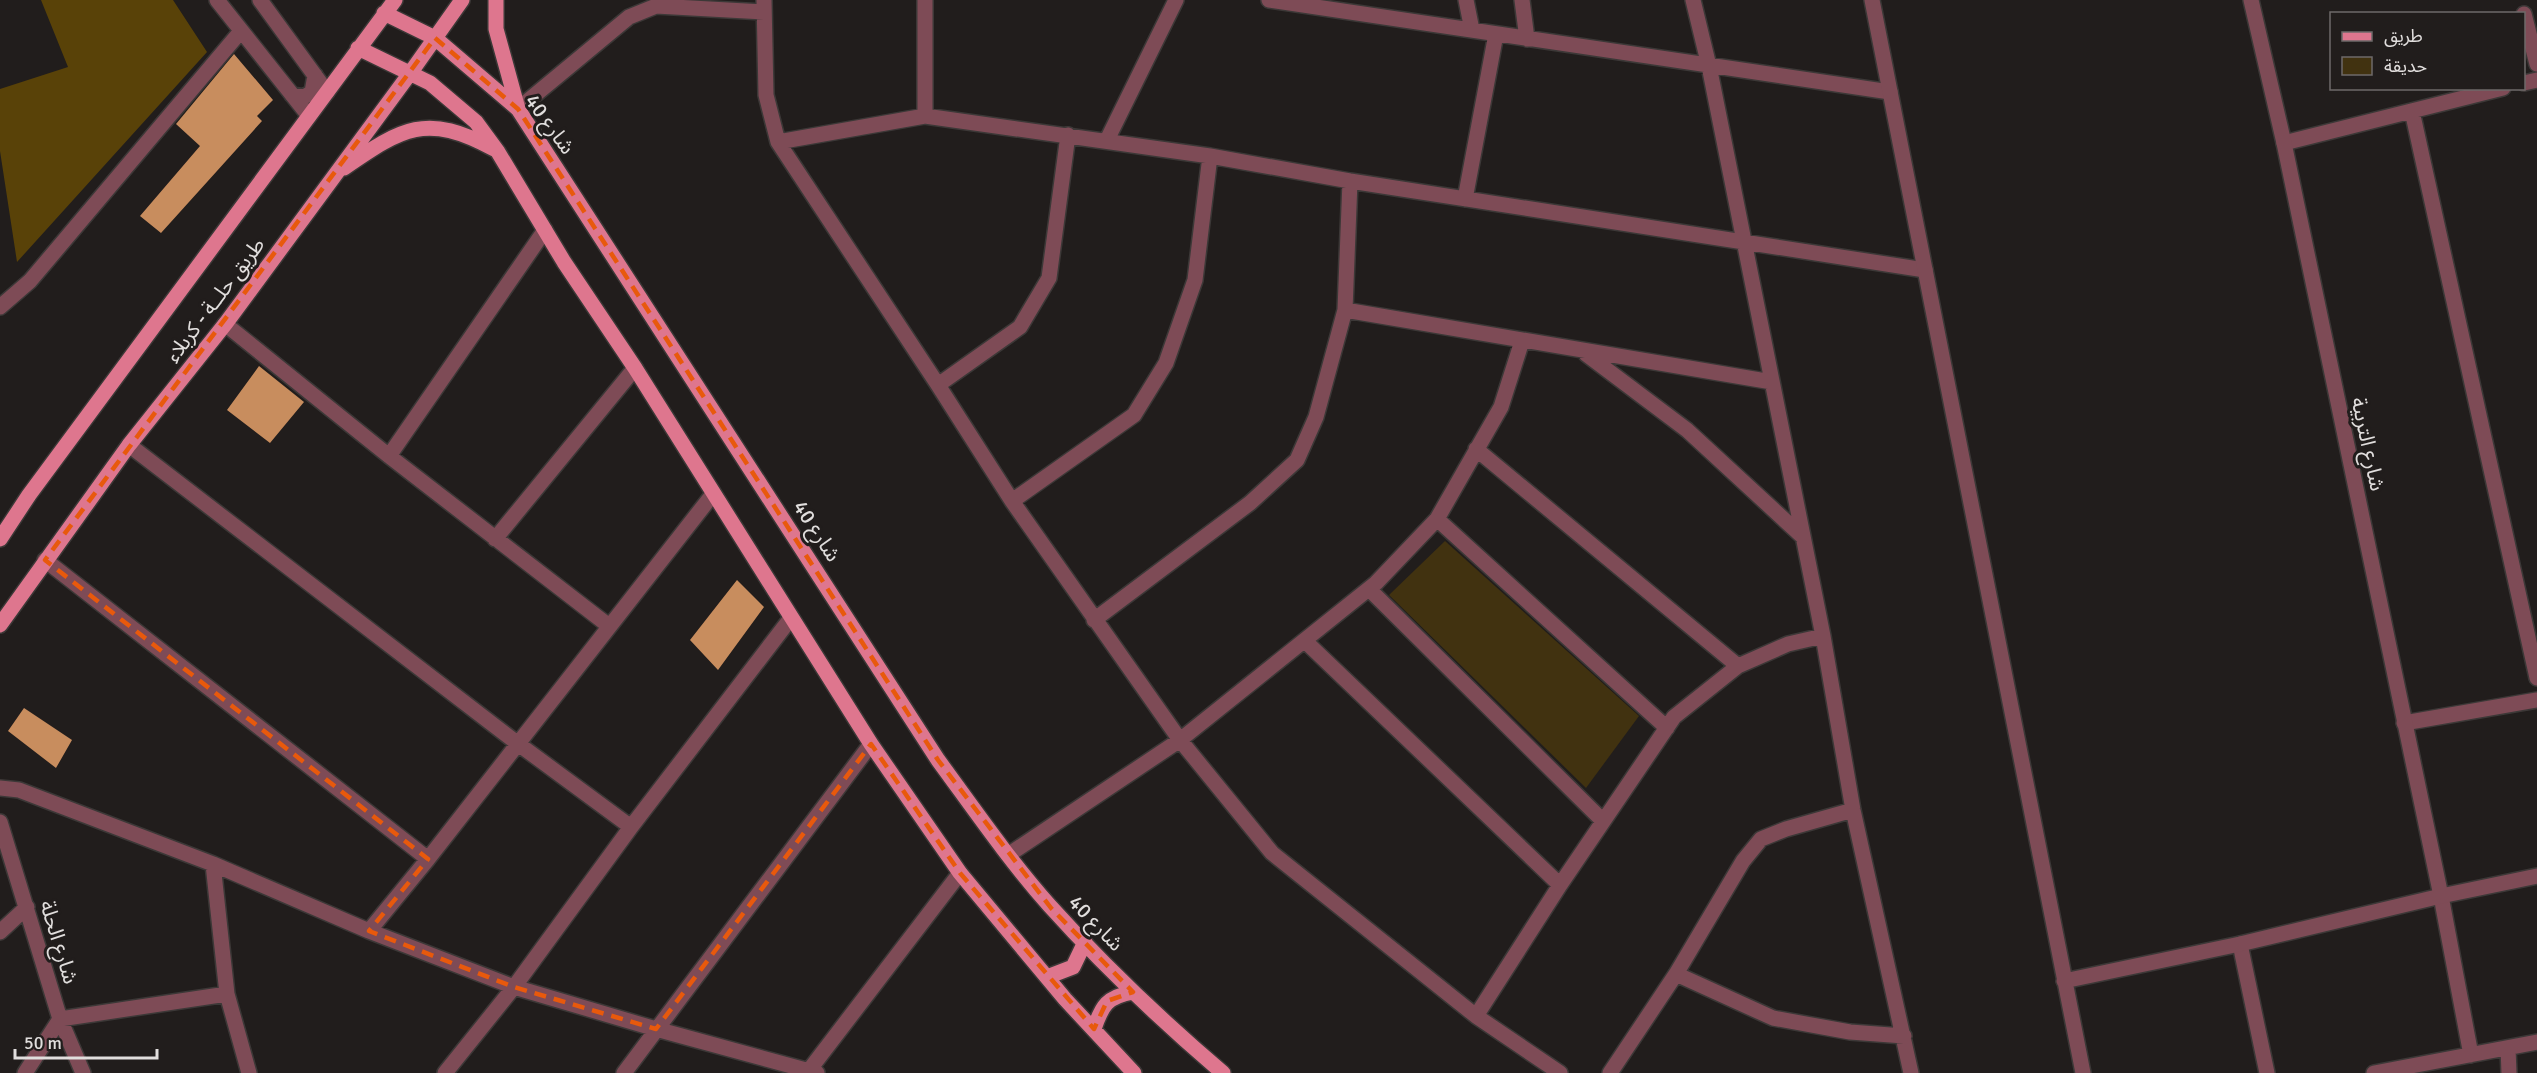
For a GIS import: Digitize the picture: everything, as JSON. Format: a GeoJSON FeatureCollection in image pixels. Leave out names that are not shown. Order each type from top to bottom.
{"type":"FeatureCollection","features":[{"type":"Feature","properties":{"kind":"main road","name":"طريق حلــة - كربلاء"},"geometry":{"type":"LineString","coordinates":[[0,539],[36,486],[395,0]]}},
{"type":"Feature","properties":{"kind":"main road","name":"طريق حلــة - كربلاء"},"geometry":{"type":"LineString","coordinates":[[0,625],[129,445],[225,324],[337,174],[462,0]]}},
{"type":"Feature","properties":{"kind":"main road"},"geometry":{"type":"LineString","coordinates":[[496,0],[496,29],[518,109]]}},
{"type":"Feature","properties":{"kind":"main road","name":"شارع 40"},"geometry":{"type":"LineString","coordinates":[[384,13],[435,38],[518,109],[938,760],[1008,855],[1051,908],[1158,1018],[1223,1073]]}},
{"type":"Feature","properties":{"kind":"main road"},"geometry":{"type":"LineString","coordinates":[[358,48],[430,83],[476,122],[498,152],[545,230],[635,368],[871,744],[960,873],[1047,977],[1134,1073]]}},
{"type":"Feature","properties":{"kind":"main road"},"geometry":{"type":"LineString","coordinates":[[337,174],[384,141],[407,130],[424,127],[459,133],[498,152]]}},
{"type":"Feature","properties":{"kind":"main road"},"geometry":{"type":"LineString","coordinates":[[1047,977],[1073,967],[1085,942]]}},
{"type":"Feature","properties":{"kind":"main road"},"geometry":{"type":"LineString","coordinates":[[1094,1029],[1100,1011],[1107,1001],[1119,994],[1133,992]]}},
{"type":"Feature","properties":{"kind":"street"},"geometry":{"type":"LineString","coordinates":[[217,0],[309,116]]}},
{"type":"Feature","properties":{"kind":"street"},"geometry":{"type":"LineString","coordinates":[[260,0],[327,92]]}},
{"type":"Feature","properties":{"kind":"street"},"geometry":{"type":"LineString","coordinates":[[925,0],[925,116]]}},
{"type":"Feature","properties":{"kind":"street"},"geometry":{"type":"LineString","coordinates":[[1107,141],[1176,0]]}},
{"type":"Feature","properties":{"kind":"street"},"geometry":{"type":"LineString","coordinates":[[1269,0],[1890,92]]}},
{"type":"Feature","properties":{"kind":"street"},"geometry":{"type":"LineString","coordinates":[[1466,0],[1472,30]]}},
{"type":"Feature","properties":{"kind":"street"},"geometry":{"type":"LineString","coordinates":[[1522,0],[1527,39]]}},
{"type":"Feature","properties":{"kind":"street"},"geometry":{"type":"LineString","coordinates":[[1693,0],[1709,66],[1823,636],[1853,810],[1911,1073]]}},
{"type":"Feature","properties":{"kind":"street"},"geometry":{"type":"LineString","coordinates":[[1872,0],[2084,1073]]}},
{"type":"Feature","properties":{"kind":"street","name":"شارع التربية"},"geometry":{"type":"LineString","coordinates":[[2251,0],[2284,143],[2441,896],[2471,1055]]}},
{"type":"Feature","properties":{"kind":"street"},"geometry":{"type":"LineString","coordinates":[[518,109],[629,17],[656,6],[764,6],[766,95],[778,142],[1012,501],[1180,740],[1272,853],[1538,1067],[1560,1073]]}},
{"type":"Feature","properties":{"kind":"street"},"geometry":{"type":"LineString","coordinates":[[2525,21],[2537,64]]}},
{"type":"Feature","properties":{"kind":"street"},"geometry":{"type":"LineString","coordinates":[[0,307],[30,281],[241,31]]}},
{"type":"Feature","properties":{"kind":"street"},"geometry":{"type":"LineString","coordinates":[[1465,199],[1496,34]]}},
{"type":"Feature","properties":{"kind":"street"},"geometry":{"type":"LineString","coordinates":[[292,95],[304,97],[312,92],[315,87],[315,75]]}},
{"type":"Feature","properties":{"kind":"street"},"geometry":{"type":"LineString","coordinates":[[2284,143],[2496,90]]}},
{"type":"Feature","properties":{"kind":"street"},"geometry":{"type":"LineString","coordinates":[[2412,111],[2537,678]]}},
{"type":"Feature","properties":{"kind":"street"},"geometry":{"type":"LineString","coordinates":[[778,142],[925,116],[1210,156],[1350,181],[1925,270]]}},
{"type":"Feature","properties":{"kind":"street"},"geometry":{"type":"LineString","coordinates":[[938,385],[1020,327],[1049,278],[1068,135]]}},
{"type":"Feature","properties":{"kind":"street"},"geometry":{"type":"LineString","coordinates":[[1012,501],[1134,415],[1166,363],[1195,280],[1210,156]]}},
{"type":"Feature","properties":{"kind":"street"},"geometry":{"type":"LineString","coordinates":[[1094,620],[1250,503],[1297,460],[1317,417],[1345,310],[1350,181]]}},
{"type":"Feature","properties":{"kind":"street"},"geometry":{"type":"LineString","coordinates":[[389,456],[545,230]]}},
{"type":"Feature","properties":{"kind":"street"},"geometry":{"type":"LineString","coordinates":[[1345,310],[1772,382]]}},
{"type":"Feature","properties":{"kind":"street"},"geometry":{"type":"LineString","coordinates":[[225,324],[389,456],[609,626]]}},
{"type":"Feature","properties":{"kind":"street"},"geometry":{"type":"LineString","coordinates":[[1008,855],[1180,740],[1369,589],[1437,519],[1501,407],[1522,341]]}},
{"type":"Feature","properties":{"kind":"street"},"geometry":{"type":"LineString","coordinates":[[1584,352],[1687,429],[1803,537]]}},
{"type":"Feature","properties":{"kind":"street"},"geometry":{"type":"LineString","coordinates":[[495,539],[635,368]]}},
{"type":"Feature","properties":{"kind":"street"},"geometry":{"type":"LineString","coordinates":[[129,445],[517,743],[631,826]]}},
{"type":"Feature","properties":{"kind":"street"},"geometry":{"type":"LineString","coordinates":[[1476,449],[1738,666]]}},
{"type":"Feature","properties":{"kind":"street"},"geometry":{"type":"LineString","coordinates":[[369,931],[428,859],[713,494]]}},
{"type":"Feature","properties":{"kind":"street"},"geometry":{"type":"LineString","coordinates":[[1437,519],[1667,728]]}},
{"type":"Feature","properties":{"kind":"street"},"geometry":{"type":"LineString","coordinates":[[45,560],[428,859]]}},
{"type":"Feature","properties":{"kind":"street"},"geometry":{"type":"LineString","coordinates":[[1369,589],[1603,821]]}},
{"type":"Feature","properties":{"kind":"street"},"geometry":{"type":"LineString","coordinates":[[445,1073],[514,987],[631,826],[791,618]]}},
{"type":"Feature","properties":{"kind":"street"},"geometry":{"type":"LineString","coordinates":[[1476,1016],[1560,885],[1674,717],[1738,666],[1788,644],[1823,636]]}},
{"type":"Feature","properties":{"kind":"street"},"geometry":{"type":"LineString","coordinates":[[1305,641],[1560,885]]}},
{"type":"Feature","properties":{"kind":"street"},"geometry":{"type":"LineString","coordinates":[[2404,723],[2537,700]]}},
{"type":"Feature","properties":{"kind":"street"},"geometry":{"type":"LineString","coordinates":[[624,1073],[871,744]]}},
{"type":"Feature","properties":{"kind":"street"},"geometry":{"type":"LineString","coordinates":[[0,788],[19,790],[213,864],[369,931],[514,987],[811,1072],[960,873]]}},
{"type":"Feature","properties":{"kind":"street"},"geometry":{"type":"LineString","coordinates":[[1610,1073],[1676,974],[1743,861],[1761,839],[1786,829],[1853,810]]}},
{"type":"Feature","properties":{"kind":"street","name":"شارع الحلة"},"geometry":{"type":"LineString","coordinates":[[0,822],[60,1018],[83,1073]]}},
{"type":"Feature","properties":{"kind":"street"},"geometry":{"type":"LineString","coordinates":[[213,864],[227,994],[249,1073]]}},
{"type":"Feature","properties":{"kind":"street"},"geometry":{"type":"LineString","coordinates":[[2064,981],[2240,944],[2441,896],[2537,876]]}},
{"type":"Feature","properties":{"kind":"street"},"geometry":{"type":"LineString","coordinates":[[0,932],[27,907]]}},
{"type":"Feature","properties":{"kind":"street"},"geometry":{"type":"LineString","coordinates":[[2240,944],[2267,1073]]}},
{"type":"Feature","properties":{"kind":"street"},"geometry":{"type":"LineString","coordinates":[[1676,974],[1773,1018],[1850,1032],[1904,1036]]}},
{"type":"Feature","properties":{"kind":"street"},"geometry":{"type":"LineString","coordinates":[[25,1073],[60,1018],[227,994]]}},
{"type":"Feature","properties":{"kind":"street"},"geometry":{"type":"LineString","coordinates":[[2374,1073],[2537,1042]]}},
{"type":"Feature","properties":{"kind":"street"},"geometry":{"type":"LineString","coordinates":[[2508,1048],[2509,1073]]}},
{"type":"Feature","properties":{"kind":"highlighted area"},"geometry":{"type":"Polygon","coordinates":[[[435,38],[518,109],[938,760],[1051,908],[1133,992],[1107,1001],[1094,1029],[960,873],[871,744],[656,1029],[514,987],[369,931],[428,859],[45,560],[435,38]]]}},
{"type":"Feature","properties":{"kind":"green space"},"geometry":{"type":"Polygon","coordinates":[[[1445,541],[1639,716],[1586,788],[1389,595],[1445,541]]]}},
{"type":"Feature","properties":{"kind":"shaded area"},"geometry":{"type":"Polygon","coordinates":[[[41,0],[173,0],[207,52],[17,262],[0,151],[0,89],[68,67],[41,0]]]}},
{"type":"Feature","properties":{"kind":"building"},"geometry":{"type":"Polygon","coordinates":[[[234,54],[273,100],[257,116],[262,121],[161,233],[140,216],[200,146],[176,124],[234,54]]]}},
{"type":"Feature","properties":{"kind":"building"},"geometry":{"type":"Polygon","coordinates":[[[259,366],[304,402],[270,443],[227,410],[259,366]]]}},
{"type":"Feature","properties":{"kind":"building"},"geometry":{"type":"Polygon","coordinates":[[[737,580],[764,607],[718,670],[690,640],[737,580]]]}},
{"type":"Feature","properties":{"kind":"building"},"geometry":{"type":"Polygon","coordinates":[[[24,708],[72,740],[56,768],[8,731],[24,708]]]}}]}
